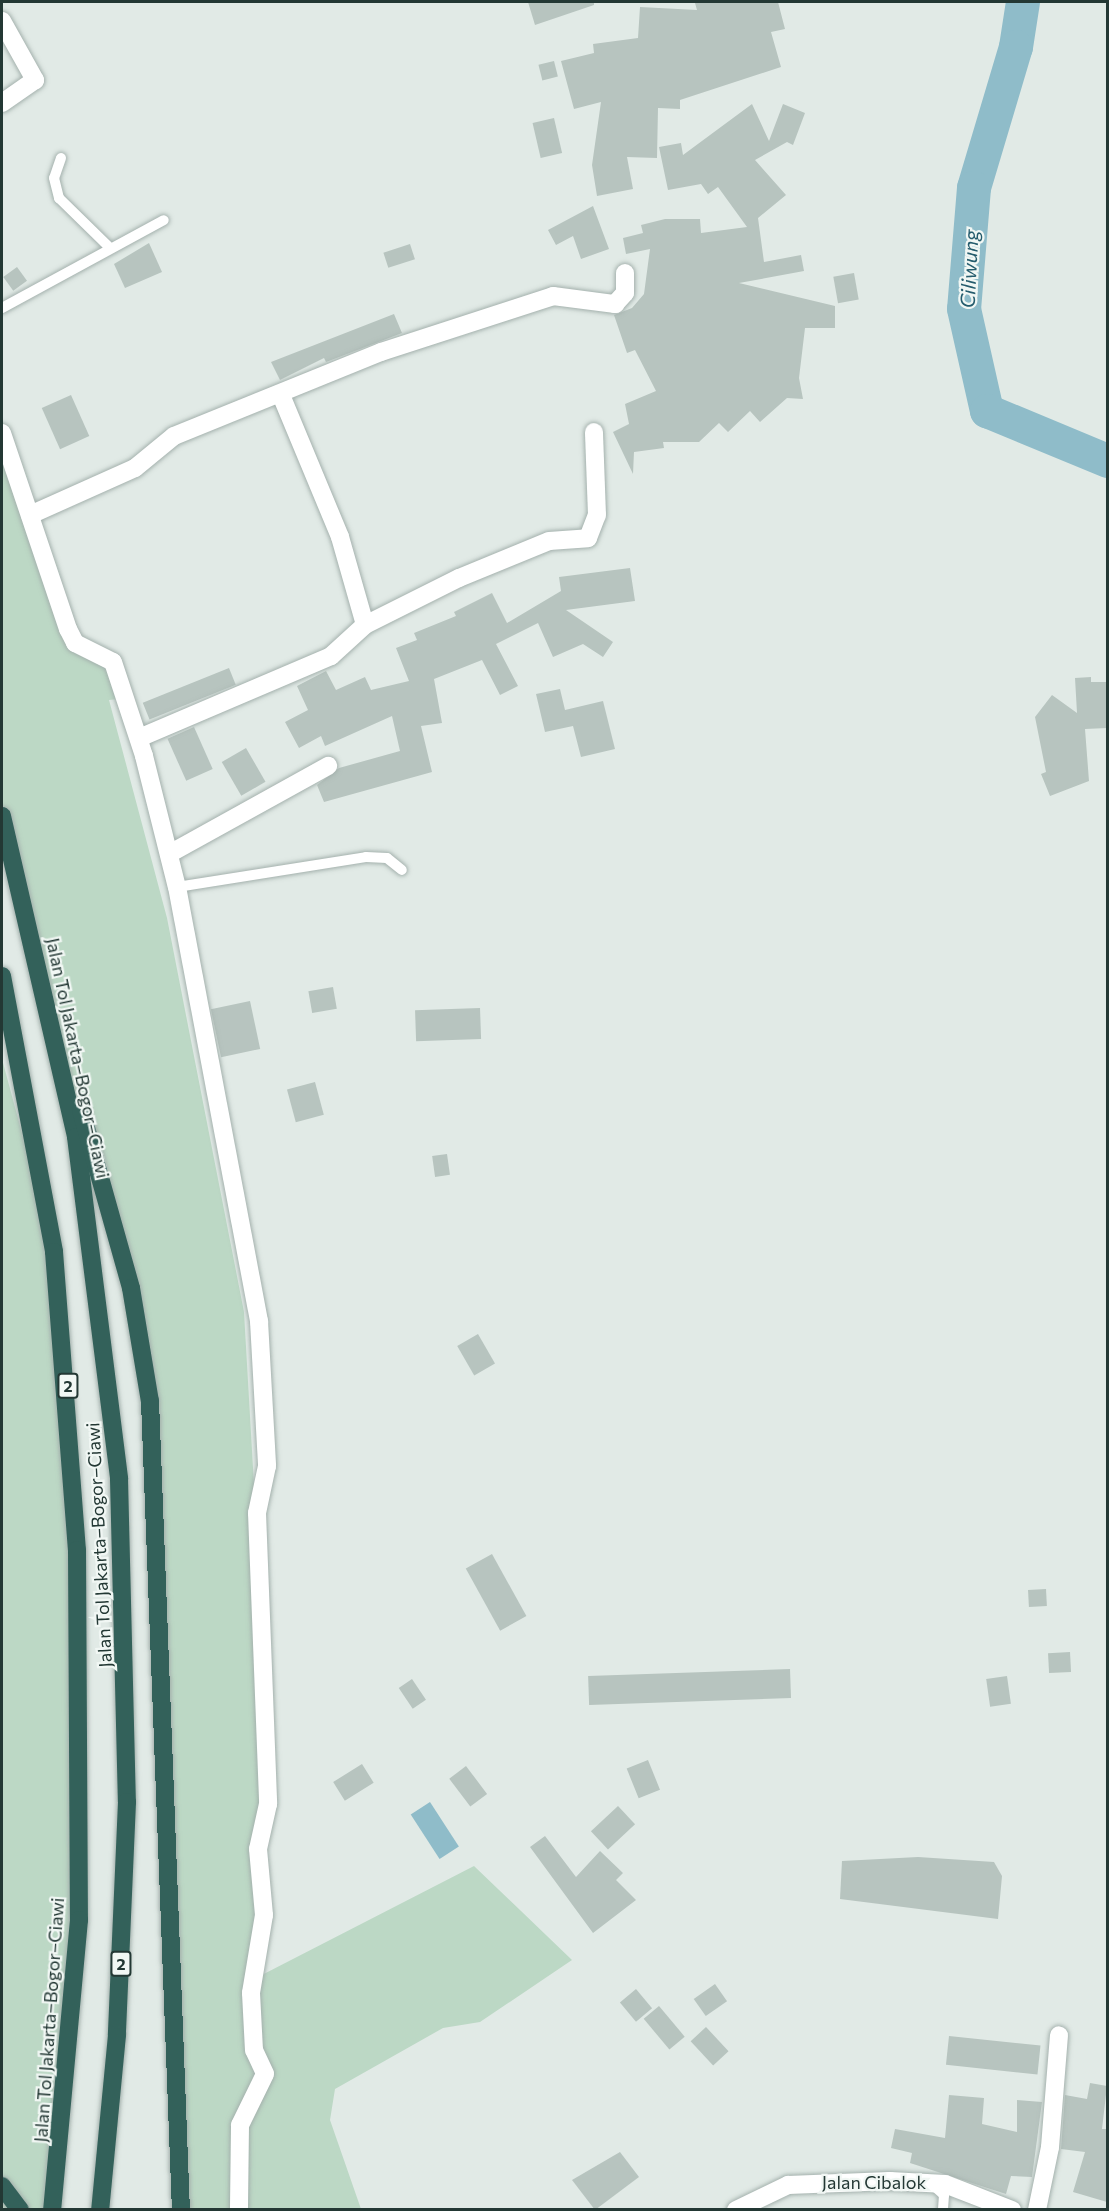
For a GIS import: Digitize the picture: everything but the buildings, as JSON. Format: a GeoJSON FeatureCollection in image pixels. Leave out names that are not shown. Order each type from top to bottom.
{"type":"FeatureCollection","features":[{"type":"Feature","properties":{"kind":"highway","name":"Jalan Tol Jakarta–Bogor–Ciawi"},"geometry":{"type":"LineString","coordinates":[[2,816],[53,1020],[86,1196],[124,1571],[127,1813],[109,2126],[100,2210]]}},
{"type":"Feature","properties":{"kind":"highway","name":"Jalan Tol Jakarta–Bogor–Ciawi"},"geometry":{"type":"LineString","coordinates":[[2,976],[54,1252],[69,1393],[80,1641],[81,1858],[66,2100],[52,2210]]}},
{"type":"Feature","properties":{"kind":"highway"},"geometry":{"type":"LineString","coordinates":[[53,1020],[115,1225],[150,1401],[181,2210]]}},
{"type":"Feature","properties":{"kind":"highway"},"geometry":{"type":"LineString","coordinates":[[2,2186],[20,2210]]}},
{"type":"Feature","properties":{"kind":"street"},"geometry":{"type":"LineString","coordinates":[[2,21],[35,80],[2,103]]}},
{"type":"Feature","properties":{"kind":"street"},"geometry":{"type":"LineString","coordinates":[[30,515],[135,468],[174,436],[281,395],[381,352],[542,298],[615,304],[624,293],[625,273]]}},
{"type":"Feature","properties":{"kind":"street"},"geometry":{"type":"LineString","coordinates":[[281,395],[343,546],[365,625]]}},
{"type":"Feature","properties":{"kind":"street"},"geometry":{"type":"LineString","coordinates":[[139,738],[242,699],[331,656],[365,625],[525,550],[592,535],[598,482],[594,432]]}},
{"type":"Feature","properties":{"kind":"street"},"geometry":{"type":"LineString","coordinates":[[2,433],[72,639],[112,662],[139,738],[177,887],[256,1299],[263,1369],[267,1466],[257,1513],[268,1804],[258,1849],[264,1915],[251,1993],[254,2050],[265,2074],[240,2125],[239,2210]]}},
{"type":"Feature","properties":{"kind":"street"},"geometry":{"type":"LineString","coordinates":[[169,854],[328,766]]}},
{"type":"Feature","properties":{"kind":"street"},"geometry":{"type":"LineString","coordinates":[[1037,2210],[1050,2147],[1059,2035]]}},
{"type":"Feature","properties":{"kind":"street","name":"Jalan Cibalok"},"geometry":{"type":"LineString","coordinates":[[736,2210],[799,2183],[931,2182],[1012,2210]]}},
{"type":"Feature","properties":{"kind":"lane"},"geometry":{"type":"LineString","coordinates":[[61,158],[54,178],[59,198],[108,246]]}},
{"type":"Feature","properties":{"kind":"lane"},"geometry":{"type":"LineString","coordinates":[[2,308],[108,246],[164,220]]}},
{"type":"Feature","properties":{"kind":"lane"},"geometry":{"type":"LineString","coordinates":[[177,887],[366,857],[387,858],[402,870]]}},
{"type":"Feature","properties":{"kind":"lane"},"geometry":{"type":"LineString","coordinates":[[931,2182],[944,2195],[943,2210]]}},
{"type":"Feature","properties":{"kind":"green space"},"geometry":{"type":"Polygon","coordinates":[[[2,435],[68,629],[96,651],[127,698],[109,700],[167,918],[244,1312],[267,1711],[256,1978],[474,1866],[572,1960],[480,2022],[443,2028],[335,2089],[330,2120],[361,2209],[181,2209],[156,1465],[99,1168],[53,1020],[2,816],[2,435]]]}},
{"type":"Feature","properties":{"kind":"green space"},"geometry":{"type":"Polygon","coordinates":[[[2,1059],[54,1252],[69,1393],[79,1801],[55,2210],[2,2209],[2,1059]]]}},
{"type":"Feature","properties":{"kind":"water"},"geometry":{"type":"Polygon","coordinates":[[[430,1802],[459,1846],[440,1859],[411,1815],[430,1802]]]}},
{"type":"Feature","properties":{"kind":"waterway","name":"Ciliwung"},"geometry":{"type":"LineString","coordinates":[[1023,2],[1016,47],[974,188],[964,309],[987,411],[1108,461]]}}]}
